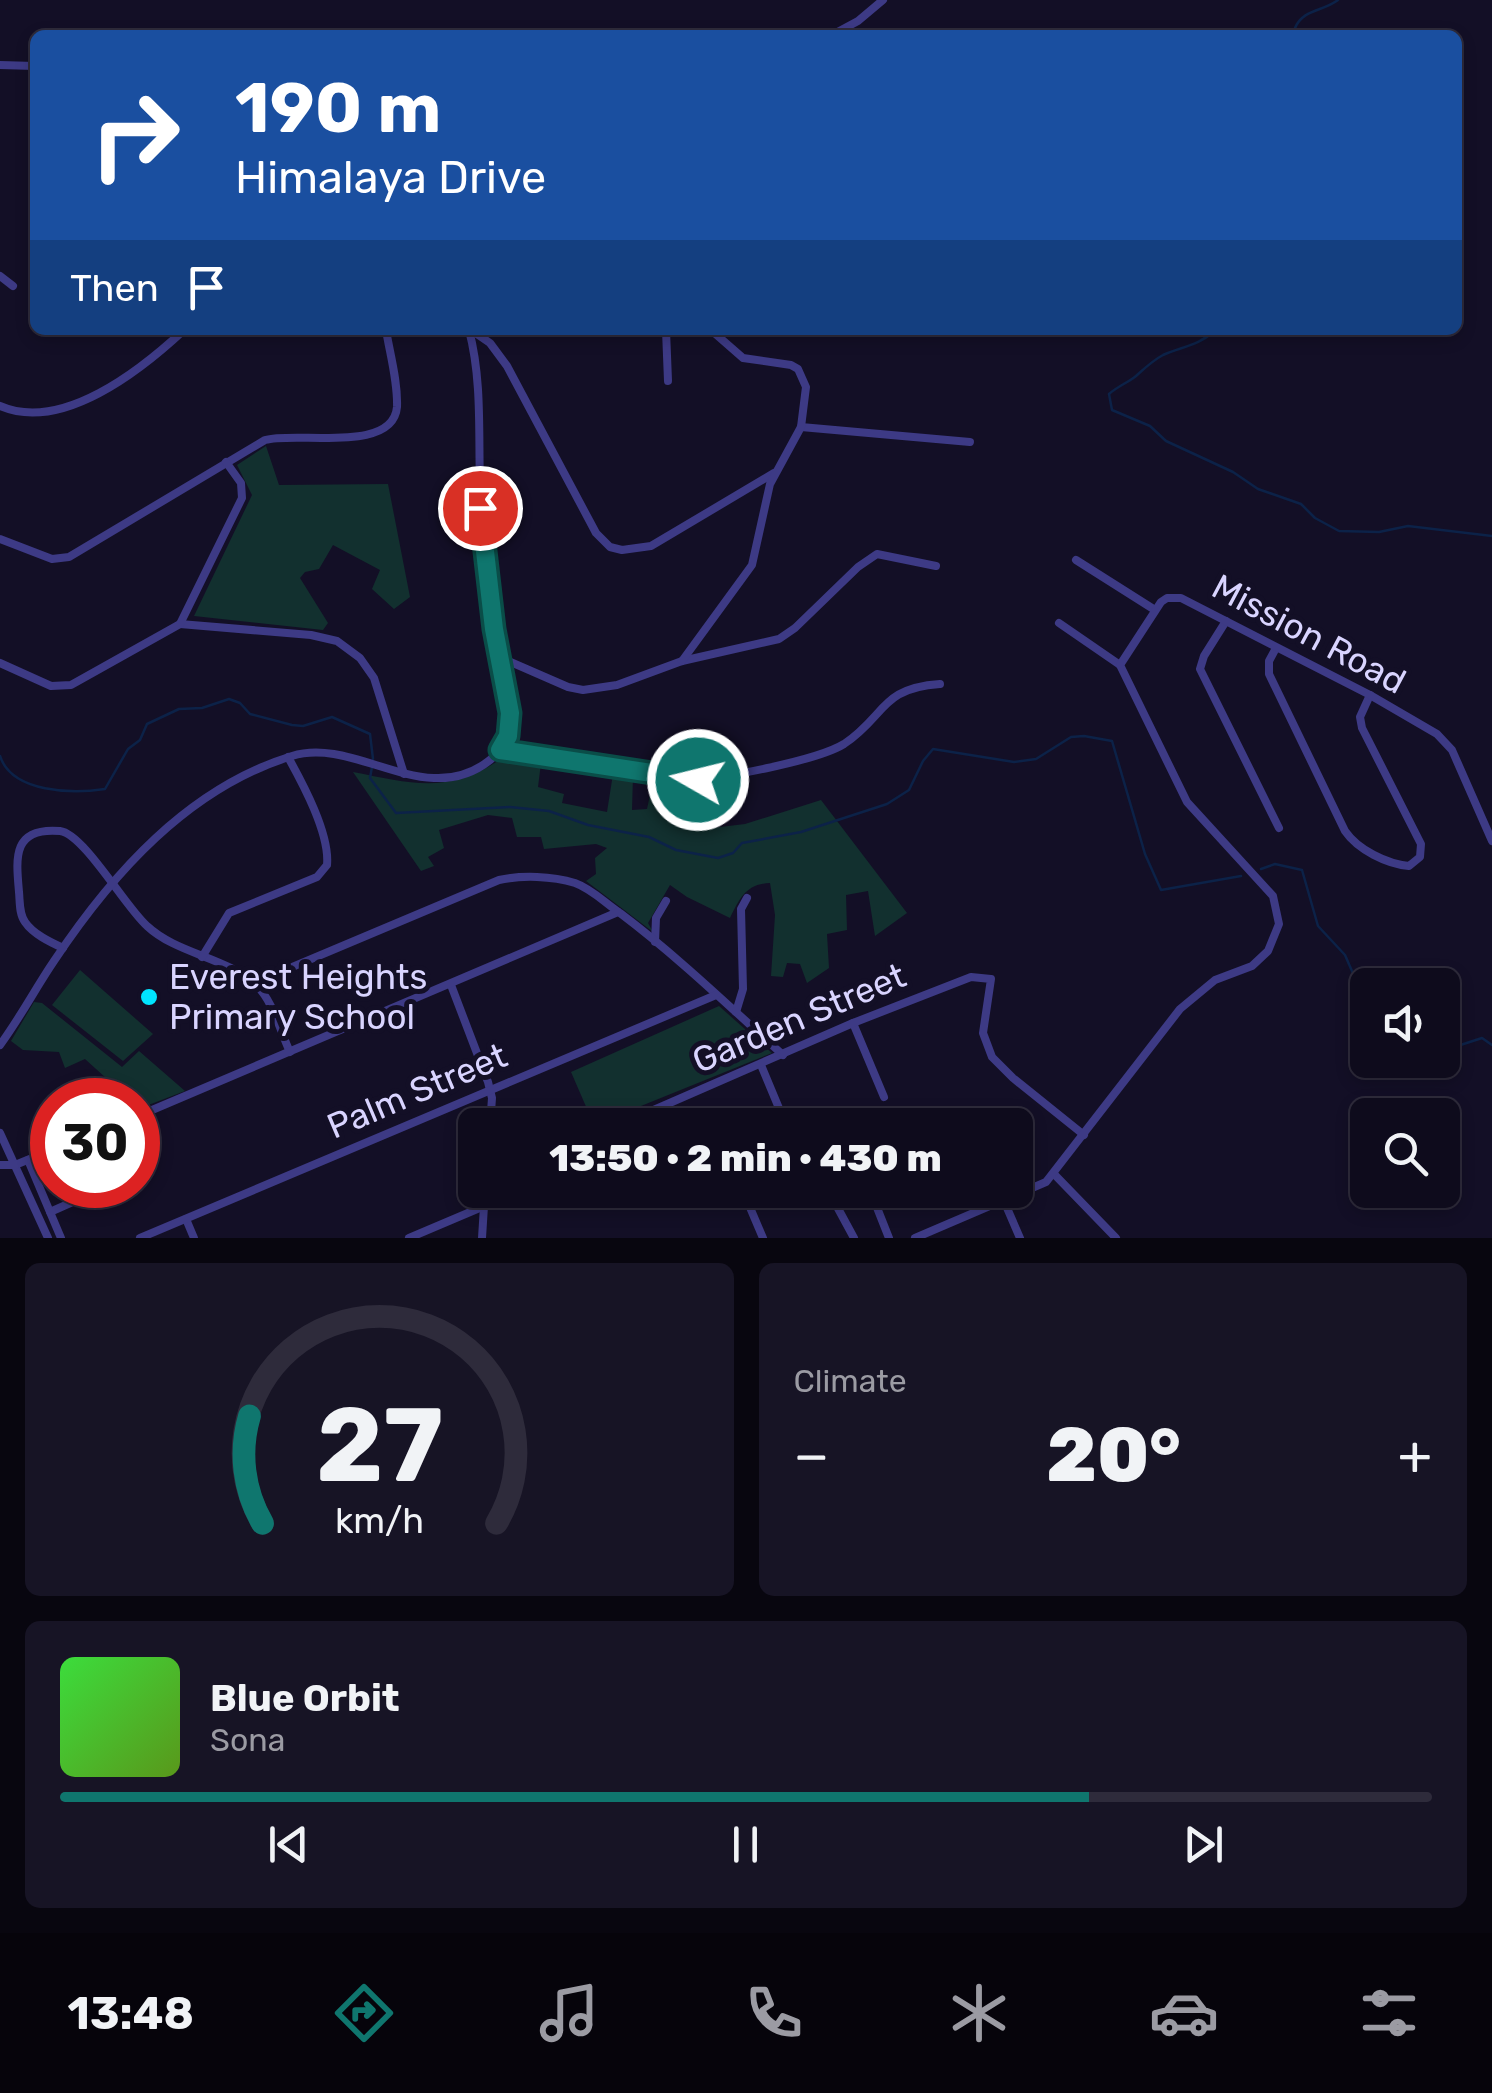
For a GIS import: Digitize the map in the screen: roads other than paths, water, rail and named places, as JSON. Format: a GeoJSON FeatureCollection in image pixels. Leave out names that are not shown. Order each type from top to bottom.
{"type":"FeatureCollection","features":[{"type":"Feature","properties":{"kind":"street"},"geometry":{"type":"LineString","coordinates":[[841,30],[882,0]]}},
{"type":"Feature","properties":{"kind":"street"},"geometry":{"type":"LineString","coordinates":[[0,65],[30,66]]}},
{"type":"Feature","properties":{"kind":"street"},"geometry":{"type":"LineString","coordinates":[[0,276],[13,286]]}},
{"type":"Feature","properties":{"kind":"street"},"geometry":{"type":"LineString","coordinates":[[0,406],[18,412],[84,403],[146,362],[178,335]]}},
{"type":"Feature","properties":{"kind":"street"},"geometry":{"type":"LineString","coordinates":[[0,539],[42,556],[69,558],[226,462],[275,437],[371,435],[395,418],[387,335]]}},
{"type":"Feature","properties":{"kind":"street"},"geometry":{"type":"LineString","coordinates":[[0,1044],[110,884],[192,807],[225,786],[288,757],[316,752],[422,778],[456,776],[487,763],[500,750],[510,725],[484,550],[478,382],[471,335]]}},
{"type":"Feature","properties":{"kind":"street"},"geometry":{"type":"LineString","coordinates":[[478,335],[490,343],[507,366],[596,532],[610,548],[652,546],[774,474]]}},
{"type":"Feature","properties":{"kind":"street"},"geometry":{"type":"LineString","coordinates":[[666,335],[668,381]]}},
{"type":"Feature","properties":{"kind":"street"},"geometry":{"type":"LineString","coordinates":[[682,660],[752,565],[774,474],[802,426],[806,387],[798,369],[784,362],[743,358],[718,335]]}},
{"type":"Feature","properties":{"kind":"street"},"geometry":{"type":"LineString","coordinates":[[802,426],[970,442]]}},
{"type":"Feature","properties":{"kind":"street"},"geometry":{"type":"LineString","coordinates":[[180,624],[242,498],[241,483],[226,462]]}},
{"type":"Feature","properties":{"kind":"street"},"geometry":{"type":"LineString","coordinates":[[499,657],[568,687],[584,690],[618,685],[682,660],[762,644],[788,634],[858,566],[877,554],[936,566]]}},
{"type":"Feature","properties":{"kind":"street"},"geometry":{"type":"LineString","coordinates":[[1076,560],[1155,610]]}},
{"type":"Feature","properties":{"kind":"street","name":"Mission Road"},"geometry":{"type":"LineString","coordinates":[[1120,665],[1161,602],[1174,597],[1226,621],[1370,694],[1446,741],[1492,841]]}},
{"type":"Feature","properties":{"kind":"street"},"geometry":{"type":"LineString","coordinates":[[1226,621],[1200,669],[1279,828]]}},
{"type":"Feature","properties":{"kind":"street"},"geometry":{"type":"LineString","coordinates":[[1033,1189],[1054,1174],[1180,1009],[1214,980],[1260,960],[1279,924],[1274,896],[1265,884],[1187,802],[1120,665],[1059,623]]}},
{"type":"Feature","properties":{"kind":"street"},"geometry":{"type":"LineString","coordinates":[[0,663],[51,686],[70,685],[180,624],[311,635],[337,641],[360,658],[374,678],[404,774]]}},
{"type":"Feature","properties":{"kind":"street"},"geometry":{"type":"LineString","coordinates":[[1276,648],[1268,668],[1272,681],[1346,831],[1362,848],[1409,866],[1418,860],[1422,848],[1362,728],[1360,717],[1370,694]]}},
{"type":"Feature","properties":{"kind":"street"},"geometry":{"type":"LineString","coordinates":[[500,750],[685,779],[708,779],[825,752],[852,738],[900,692],[940,684]]}},
{"type":"Feature","properties":{"kind":"street"},"geometry":{"type":"LineString","coordinates":[[202,957],[229,912],[316,877],[326,866],[325,844],[307,794],[288,757]]}},
{"type":"Feature","properties":{"kind":"street"},"geometry":{"type":"LineString","coordinates":[[63,948],[31,929],[22,917],[16,861],[19,846],[39,834],[66,832],[75,837],[146,926],[254,983],[269,1004],[290,1052]]}},
{"type":"Feature","properties":{"kind":"street"},"geometry":{"type":"LineString","coordinates":[[254,983],[512,877],[577,884],[655,942],[782,1055]]}},
{"type":"Feature","properties":{"kind":"street"},"geometry":{"type":"LineString","coordinates":[[736,1012],[743,989],[741,909],[747,898]]}},
{"type":"Feature","properties":{"kind":"street"},"geometry":{"type":"LineString","coordinates":[[655,942],[656,918],[666,901]]}},
{"type":"Feature","properties":{"kind":"street"},"geometry":{"type":"LineString","coordinates":[[160,1107],[618,912]]}},
{"type":"Feature","properties":{"kind":"street","name":"Garden Street"},"geometry":{"type":"LineString","coordinates":[[659,1108],[964,978],[991,979],[983,1033],[992,1056],[1013,1078],[1084,1134]]}},
{"type":"Feature","properties":{"kind":"street"},"geometry":{"type":"LineString","coordinates":[[451,986],[490,1091],[490,1108]]}},
{"type":"Feature","properties":{"kind":"street","name":"Palm Street"},"geometry":{"type":"LineString","coordinates":[[140,1238],[716,995]]}},
{"type":"Feature","properties":{"kind":"street"},"geometry":{"type":"LineString","coordinates":[[853,1024],[884,1097]]}},
{"type":"Feature","properties":{"kind":"street"},"geometry":{"type":"LineString","coordinates":[[0,1025],[10,1032]]}},
{"type":"Feature","properties":{"kind":"street"},"geometry":{"type":"LineString","coordinates":[[762,1065],[779,1108]]}},
{"type":"Feature","properties":{"kind":"street"},"geometry":{"type":"LineString","coordinates":[[0,1133],[48,1238]]}},
{"type":"Feature","properties":{"kind":"street"},"geometry":{"type":"LineString","coordinates":[[0,1166],[28,1160],[61,1238]]}},
{"type":"Feature","properties":{"kind":"street"},"geometry":{"type":"LineString","coordinates":[[1054,1174],[1116,1238]]}},
{"type":"Feature","properties":{"kind":"street"},"geometry":{"type":"LineString","coordinates":[[50,1212],[59,1208]]}},
{"type":"Feature","properties":{"kind":"street"},"geometry":{"type":"LineString","coordinates":[[409,1238],[478,1208]]}},
{"type":"Feature","properties":{"kind":"street"},"geometry":{"type":"LineString","coordinates":[[482,1238],[483,1208]]}},
{"type":"Feature","properties":{"kind":"street"},"geometry":{"type":"LineString","coordinates":[[750,1208],[763,1238]]}},
{"type":"Feature","properties":{"kind":"street"},"geometry":{"type":"LineString","coordinates":[[838,1208],[854,1238]]}},
{"type":"Feature","properties":{"kind":"street"},"geometry":{"type":"LineString","coordinates":[[877,1208],[889,1238]]}},
{"type":"Feature","properties":{"kind":"street"},"geometry":{"type":"LineString","coordinates":[[916,1238],[987,1208]]}},
{"type":"Feature","properties":{"kind":"street"},"geometry":{"type":"LineString","coordinates":[[1007,1208],[1020,1238]]}},
{"type":"Feature","properties":{"kind":"street"},"geometry":{"type":"LineString","coordinates":[[186,1219],[194,1238]]}},
{"type":"Feature","properties":{"kind":"waterway"},"geometry":{"type":"LineString","coordinates":[[1297,30],[1303,17],[1338,0]]}},
{"type":"Feature","properties":{"kind":"waterway"},"geometry":{"type":"LineString","coordinates":[[1209,335],[1159,357],[1112,391],[1112,410],[1150,426],[1166,441],[1233,472],[1258,489],[1301,504],[1315,518],[1339,531],[1379,532],[1408,526],[1492,536]]}},
{"type":"Feature","properties":{"kind":"waterway"},"geometry":{"type":"LineString","coordinates":[[0,756],[7,768],[30,784],[61,791],[105,789],[147,724],[179,709],[202,708],[229,699],[240,703],[250,714],[292,725],[303,726],[332,717],[370,734],[373,759]]}},
{"type":"Feature","properties":{"kind":"waterway"},"geometry":{"type":"LineString","coordinates":[[372,767],[370,778],[396,813],[510,807],[549,811],[588,825],[649,837],[676,850],[718,858],[733,853],[742,843],[801,832],[887,804],[909,790],[933,749],[1014,762],[1036,759],[1071,737],[1084,736],[1112,741],[1145,854],[1161,890],[1241,876]]}},
{"type":"Feature","properties":{"kind":"waterway"},"geometry":{"type":"LineString","coordinates":[[1261,869],[1275,864],[1302,870],[1318,926],[1345,955],[1351,968]]}},
{"type":"Feature","properties":{"kind":"waterway"},"geometry":{"type":"LineString","coordinates":[[1460,1045],[1482,1038],[1492,1045]]}},
{"type":"Feature","properties":{"kind":"place","name":"Everest Heights Primary School"},"geometry":{"type":"Point","coordinates":[149,997]}}]}
